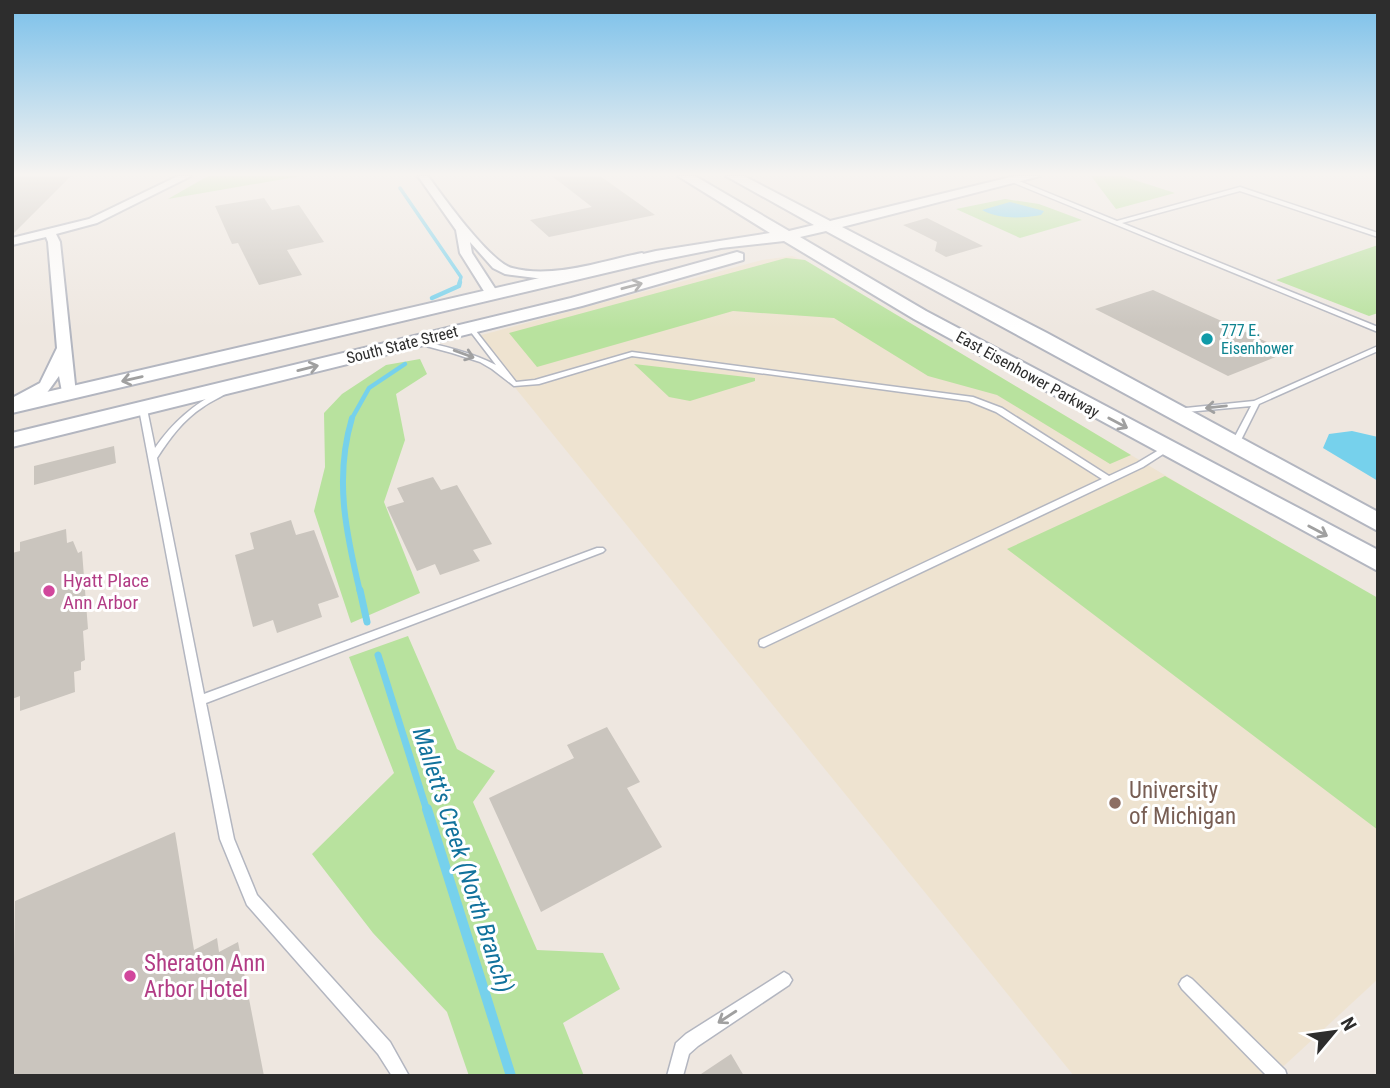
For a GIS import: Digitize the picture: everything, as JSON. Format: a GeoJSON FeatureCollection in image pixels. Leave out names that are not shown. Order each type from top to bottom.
{"type":"FeatureCollection","features":[{"type":"Feature","properties":{"kind":"main road","name":"East Eisenhower Parkway"},"geometry":{"type":"LineString","coordinates":[[770,227],[823,259],[1167,449],[1378,562]]}},
{"type":"Feature","properties":{"kind":"main road","name":"South State Street"},"geometry":{"type":"LineString","coordinates":[[12,405],[655,257],[754,238],[786,236],[824,227]]}},
{"type":"Feature","properties":{"kind":"main road","name":"East Eisenhower Parkway"},"geometry":{"type":"LineString","coordinates":[[828,227],[1040,337],[1368,518]]}},
{"type":"Feature","properties":{"kind":"main road","name":"South State Street"},"geometry":{"type":"LineString","coordinates":[[12,440],[576,302],[773,247],[786,236]]}},
{"type":"Feature","properties":{"kind":"main road"},"geometry":{"type":"LineString","coordinates":[[786,236],[823,242],[858,255],[973,313],[1040,337]]}},
{"type":"Feature","properties":{"kind":"main road"},"geometry":{"type":"LineString","coordinates":[[823,259],[869,280],[1018,363],[1055,373],[1067,371],[1083,361]]}},
{"type":"Feature","properties":{"kind":"main road"},"geometry":{"type":"LineString","coordinates":[[492,293],[531,302],[576,302]]}},
{"type":"Feature","properties":{"kind":"main road"},"geometry":{"type":"LineString","coordinates":[[402,315],[440,317],[470,327]]}},
{"type":"Feature","properties":{"kind":"main road"},"geometry":{"type":"LineString","coordinates":[[142,409],[153,392],[173,377],[330,332]]}},
{"type":"Feature","properties":{"kind":"main road"},"geometry":{"type":"LineString","coordinates":[[12,429],[48,414],[68,394]]}},
{"type":"Feature","properties":{"kind":"main road"},"geometry":{"type":"LineString","coordinates":[[1167,449],[1171,442],[1188,435],[1210,440],[1312,496],[1368,518]]}},
{"type":"Feature","properties":{"kind":"street"},"geometry":{"type":"LineString","coordinates":[[12,242],[71,227]]}},
{"type":"Feature","properties":{"kind":"street"},"geometry":{"type":"LineString","coordinates":[[460,227],[497,265],[527,275],[552,274],[632,258],[655,257]]}},
{"type":"Feature","properties":{"kind":"street"},"geometry":{"type":"LineString","coordinates":[[462,230],[466,253],[492,293]]}},
{"type":"Feature","properties":{"kind":"street"},"geometry":{"type":"LineString","coordinates":[[50,234],[54,242],[68,394]]}},
{"type":"Feature","properties":{"kind":"street"},"geometry":{"type":"LineString","coordinates":[[12,405],[49,386],[62,347]]}},
{"type":"Feature","properties":{"kind":"lane"},"geometry":{"type":"LineString","coordinates":[[1126,227],[1378,330]]}},
{"type":"Feature","properties":{"kind":"lane"},"geometry":{"type":"LineString","coordinates":[[1354,227],[1378,235]]}},
{"type":"Feature","properties":{"kind":"lane"},"geometry":{"type":"LineString","coordinates":[[470,327],[514,384],[536,382],[632,354],[970,399],[999,410],[1108,479]]}},
{"type":"Feature","properties":{"kind":"lane"},"geometry":{"type":"LineString","coordinates":[[414,342],[460,352],[510,377]]}},
{"type":"Feature","properties":{"kind":"lane"},"geometry":{"type":"LineString","coordinates":[[1175,411],[1256,402],[1378,348]]}},
{"type":"Feature","properties":{"kind":"lane"},"geometry":{"type":"LineString","coordinates":[[152,459],[170,430],[196,406],[241,384]]}},
{"type":"Feature","properties":{"kind":"lane"},"geometry":{"type":"LineString","coordinates":[[1236,444],[1256,402]]}},
{"type":"Feature","properties":{"kind":"lane"},"geometry":{"type":"LineString","coordinates":[[142,409],[226,839],[252,901],[384,1048],[401,1076]]}},
{"type":"Feature","properties":{"kind":"lane"},"geometry":{"type":"LineString","coordinates":[[764,643],[1167,449]]}},
{"type":"Feature","properties":{"kind":"lane"},"geometry":{"type":"LineString","coordinates":[[200,700],[600,550]]}},
{"type":"Feature","properties":{"kind":"lane"},"geometry":{"type":"LineString","coordinates":[[675,1076],[682,1049],[692,1040],[784,980]]}},
{"type":"Feature","properties":{"kind":"lane"},"geometry":{"type":"LineString","coordinates":[[1187,984],[1279,1076]]}},
{"type":"Feature","properties":{"kind":"shaded area","name":"University of Michigan"},"geometry":{"type":"Polygon","coordinates":[[[792,256],[805,261],[1378,602],[1378,979],[1273,1076],[1074,1076],[474,337],[762,260],[792,256]]]}},
{"type":"Feature","properties":{"kind":"green space"},"geometry":{"type":"Polygon","coordinates":[[[995,227],[1059,227],[1020,238],[995,227]]]}},
{"type":"Feature","properties":{"kind":"green space"},"geometry":{"type":"Polygon","coordinates":[[[1378,245],[1378,313],[1369,316],[1276,280],[1378,245]]]}},
{"type":"Feature","properties":{"kind":"green space"},"geometry":{"type":"Polygon","coordinates":[[[786,258],[805,260],[1131,455],[1110,464],[997,395],[928,376],[834,318],[733,311],[537,367],[509,333],[786,258]]]}},
{"type":"Feature","properties":{"kind":"green space"},"geometry":{"type":"Polygon","coordinates":[[[420,359],[427,374],[396,394],[405,440],[384,502],[420,593],[351,623],[314,511],[325,467],[324,413],[342,394],[386,365],[420,359]]]}},
{"type":"Feature","properties":{"kind":"green space"},"geometry":{"type":"Polygon","coordinates":[[[634,364],[755,378],[755,381],[690,401],[669,397],[634,364]]]}},
{"type":"Feature","properties":{"kind":"green space"},"geometry":{"type":"Polygon","coordinates":[[[1165,476],[1378,598],[1378,830],[1007,549],[1165,476]]]}},
{"type":"Feature","properties":{"kind":"green space"},"geometry":{"type":"Polygon","coordinates":[[[408,636],[457,749],[495,771],[473,802],[537,950],[603,953],[620,989],[563,1023],[584,1076],[469,1076],[447,1012],[373,933],[312,854],[394,773],[349,657],[408,636]]]}},
{"type":"Feature","properties":{"kind":"water"},"geometry":{"type":"Polygon","coordinates":[[[1352,431],[1378,437],[1378,481],[1323,448],[1329,434],[1352,431]]]}},
{"type":"Feature","properties":{"kind":"building"},"geometry":{"type":"Polygon","coordinates":[[[12,227],[20,227],[12,235],[12,227]]]}},
{"type":"Feature","properties":{"kind":"building"},"geometry":{"type":"Polygon","coordinates":[[[224,227],[314,227],[324,242],[287,250],[302,275],[259,285],[238,243],[232,244],[224,227]]]}},
{"type":"Feature","properties":{"kind":"building"},"geometry":{"type":"Polygon","coordinates":[[[538,227],[598,227],[549,237],[538,227]]]}},
{"type":"Feature","properties":{"kind":"building"},"geometry":{"type":"Polygon","coordinates":[[[907,227],[945,227],[983,246],[946,257],[935,251],[937,242],[907,227]]]}},
{"type":"Feature","properties":{"kind":"building","name":"777 E. Eisenhower"},"geometry":{"type":"Polygon","coordinates":[[[1153,290],[1288,352],[1228,376],[1095,309],[1153,290]]]}},
{"type":"Feature","properties":{"kind":"building"},"geometry":{"type":"Polygon","coordinates":[[[114,446],[116,463],[34,485],[34,466],[114,446]]]}},
{"type":"Feature","properties":{"kind":"building"},"geometry":{"type":"Polygon","coordinates":[[[433,477],[441,490],[457,485],[492,544],[473,550],[480,561],[440,575],[435,564],[417,571],[387,507],[404,502],[397,488],[433,477]]]}},
{"type":"Feature","properties":{"kind":"building"},"geometry":{"type":"Polygon","coordinates":[[[291,520],[296,535],[314,530],[339,597],[318,604],[322,617],[277,633],[273,620],[253,627],[235,555],[254,549],[250,533],[291,520]]]}},
{"type":"Feature","properties":{"kind":"building","name":"Hyatt Place Ann Arbor"},"geometry":{"type":"Polygon","coordinates":[[[66,529],[67,543],[73,541],[78,553],[82,551],[88,629],[83,631],[85,660],[81,662],[81,670],[74,672],[75,692],[20,711],[20,696],[12,699],[12,553],[20,551],[20,542],[66,529]]]}},
{"type":"Feature","properties":{"kind":"building"},"geometry":{"type":"Polygon","coordinates":[[[607,727],[640,782],[627,788],[662,847],[541,912],[489,798],[574,758],[567,745],[607,727]]]}},
{"type":"Feature","properties":{"kind":"building","name":"Sheraton Ann Arbor Hotel"},"geometry":{"type":"Polygon","coordinates":[[[175,832],[194,950],[217,938],[219,952],[238,942],[264,1076],[12,1076],[15,901],[175,832]]]}},
{"type":"Feature","properties":{"kind":"building"},"geometry":{"type":"Polygon","coordinates":[[[731,1054],[744,1076],[698,1076],[731,1054]]]}},
{"type":"Feature","properties":{"kind":"waterway","name":"Mallett's Creek (North Branch)"},"geometry":{"type":"LineString","coordinates":[[427,227],[461,277],[459,284]]}},
{"type":"Feature","properties":{"kind":"waterway","name":"Mallett's Creek (North Branch)"},"geometry":{"type":"LineString","coordinates":[[432,298],[459,286],[460,282]]}},
{"type":"Feature","properties":{"kind":"waterway","name":"Mallett's Creek (North Branch)"},"geometry":{"type":"LineString","coordinates":[[352,418],[369,388],[405,364]]}},
{"type":"Feature","properties":{"kind":"waterway","name":"Mallett's Creek (North Branch)"},"geometry":{"type":"LineString","coordinates":[[352,418],[343,484],[350,548],[360,592]]}},
{"type":"Feature","properties":{"kind":"waterway","name":"Mallett's Creek (North Branch)"},"geometry":{"type":"LineString","coordinates":[[360,590],[367,622]]}},
{"type":"Feature","properties":{"kind":"waterway","name":"Mallett's Creek (North Branch)"},"geometry":{"type":"LineString","coordinates":[[378,655],[427,811]]}},
{"type":"Feature","properties":{"kind":"waterway","name":"Mallett's Creek (North Branch)"},"geometry":{"type":"LineString","coordinates":[[427,809],[511,1076]]}},
{"type":"Feature","properties":{"kind":"place","name":"777 E. Eisenhower"},"geometry":{"type":"Point","coordinates":[1207,339]}},
{"type":"Feature","properties":{"kind":"place","name":"Hyatt Place Ann Arbor"},"geometry":{"type":"Point","coordinates":[49,591]}},
{"type":"Feature","properties":{"kind":"place","name":"University of Michigan"},"geometry":{"type":"Point","coordinates":[1115,803]}},
{"type":"Feature","properties":{"kind":"place","name":"Sheraton Ann Arbor Hotel"},"geometry":{"type":"Point","coordinates":[130,976]}}]}
